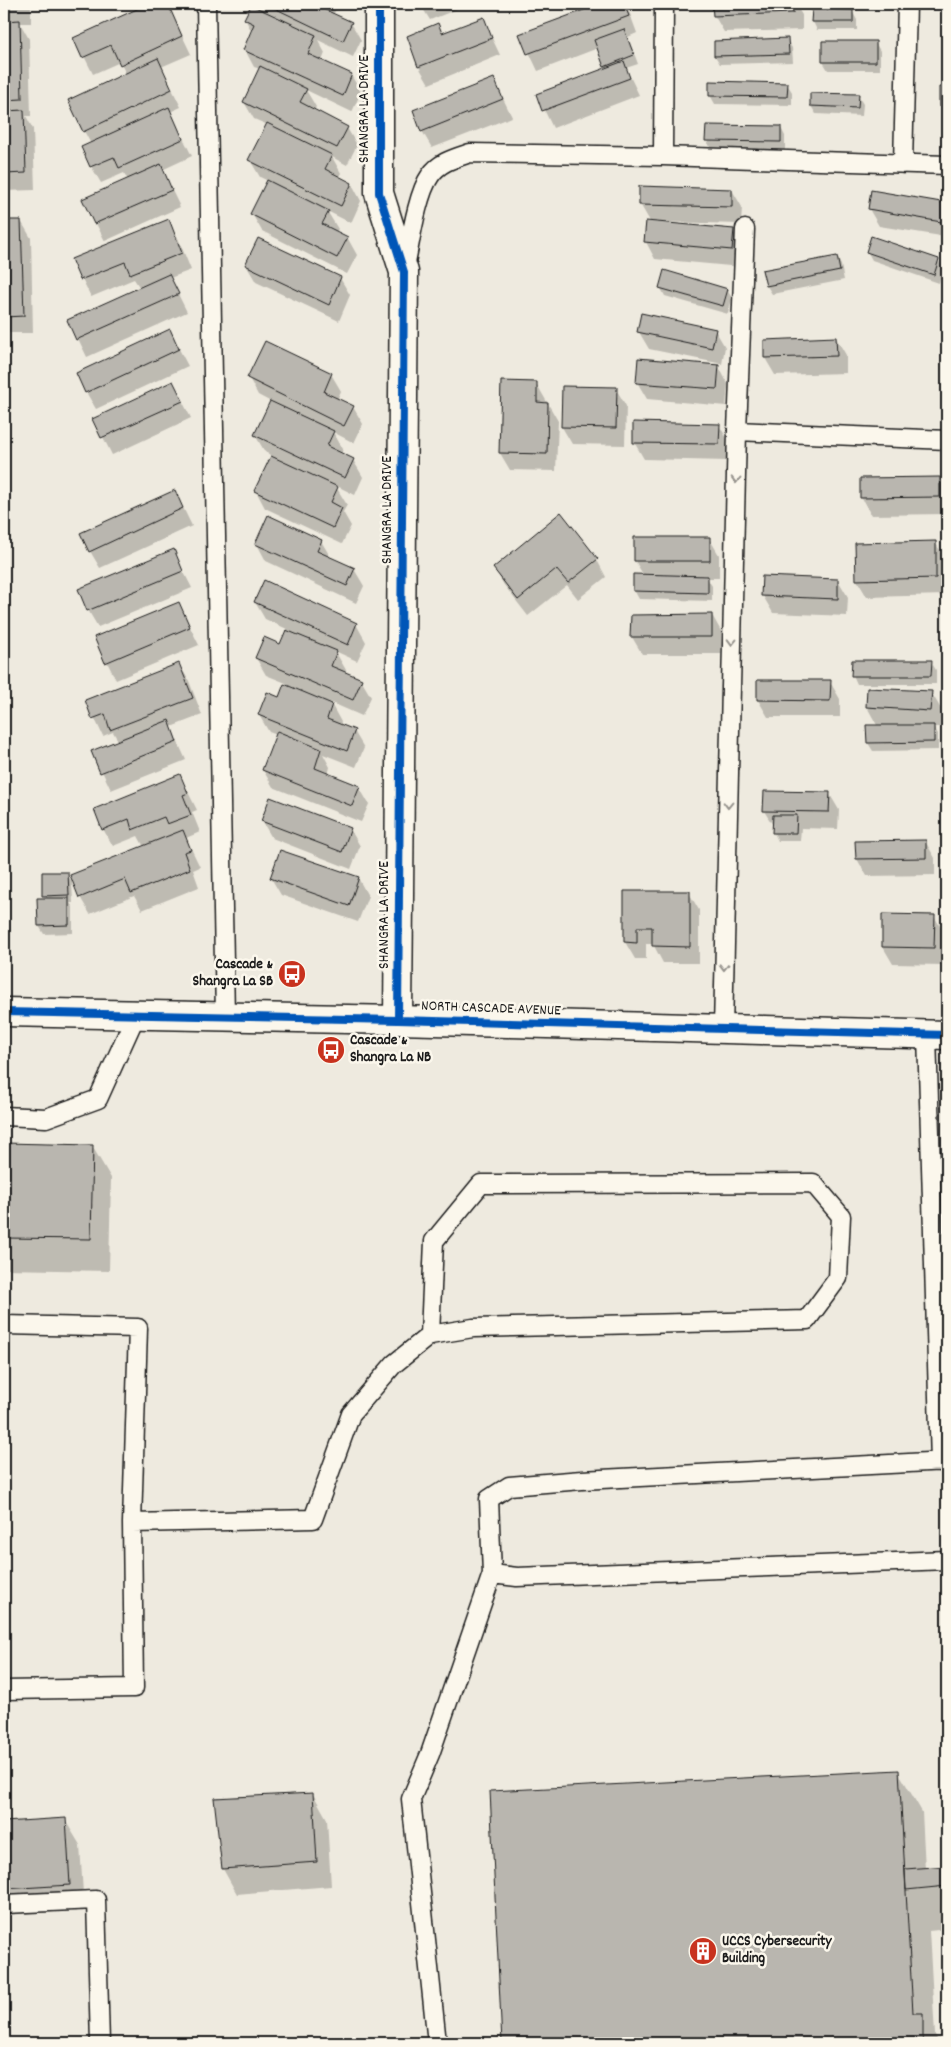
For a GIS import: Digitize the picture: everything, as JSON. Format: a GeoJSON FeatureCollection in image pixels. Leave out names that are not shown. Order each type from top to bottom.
{"type":"FeatureCollection","features":[{"type":"Feature","properties":{"kind":"street","name":"SHANGRA LA DRIVE"},"geometry":{"type":"LineString","coordinates":[[379,4],[379,193],[404,272],[398,1020]]}},
{"type":"Feature","properties":{"kind":"street","name":"NORTH CASCADE AVENUE"},"geometry":{"type":"LineString","coordinates":[[4,1012],[398,1020],[937,1035]]}},
{"type":"Feature","properties":{"kind":"lane"},"geometry":{"type":"LineString","coordinates":[[206,4],[225,1016]]}},
{"type":"Feature","properties":{"kind":"lane"},"geometry":{"type":"LineString","coordinates":[[663,156],[664,4]]}},
{"type":"Feature","properties":{"kind":"lane"},"geometry":{"type":"LineString","coordinates":[[904,164],[907,4]]}},
{"type":"Feature","properties":{"kind":"lane"},"geometry":{"type":"LineString","coordinates":[[404,272],[417,212],[430,176],[446,161],[470,153],[663,156],[947,165]]}},
{"type":"Feature","properties":{"kind":"lane"},"geometry":{"type":"LineString","coordinates":[[723,1029],[737,431],[745,229]]}},
{"type":"Feature","properties":{"kind":"lane"},"geometry":{"type":"LineString","coordinates":[[737,431],[947,440]]}},
{"type":"Feature","properties":{"kind":"lane"},"geometry":{"type":"LineString","coordinates":[[4,1116],[46,1118],[98,1099],[136,1015]]}},
{"type":"Feature","properties":{"kind":"lane"},"geometry":{"type":"LineString","coordinates":[[437,2043],[411,1799],[430,1754],[492,1574],[489,1499],[509,1486],[582,1480],[944,1461],[937,1035]]}},
{"type":"Feature","properties":{"kind":"lane"},"geometry":{"type":"LineString","coordinates":[[132,1522],[312,1519],[351,1414],[394,1364],[430,1335],[473,1328],[807,1320],[838,1278],[841,1216],[812,1183],[482,1184],[434,1241],[430,1335]]}},
{"type":"Feature","properties":{"kind":"lane"},"geometry":{"type":"LineString","coordinates":[[4,1325],[138,1328],[132,1522],[134,1688],[4,1690]]}},
{"type":"Feature","properties":{"kind":"lane"},"geometry":{"type":"LineString","coordinates":[[492,1574],[517,1577],[947,1560]]}},
{"type":"Feature","properties":{"kind":"lane"},"geometry":{"type":"LineString","coordinates":[[4,1904],[96,1900],[100,2043]]}},
{"type":"Feature","properties":{"kind":"building"},"geometry":{"type":"Polygon","coordinates":[[[148,4],[168,4],[182,36],[120,65],[111,45],[82,58],[73,38],[148,4]]]}},
{"type":"Feature","properties":{"kind":"building"},"geometry":{"type":"Polygon","coordinates":[[[266,4],[321,4],[319,7],[352,22],[343,41],[266,4]]]}},
{"type":"Feature","properties":{"kind":"building"},"geometry":{"type":"Polygon","coordinates":[[[600,4],[624,4],[629,16],[527,54],[519,34],[600,4]]]}},
{"type":"Feature","properties":{"kind":"building"},"geometry":{"type":"Polygon","coordinates":[[[712,4],[793,4],[793,13],[713,16],[712,4]]]}},
{"type":"Feature","properties":{"kind":"building"},"geometry":{"type":"Polygon","coordinates":[[[251,5],[316,35],[308,54],[352,74],[343,96],[243,50],[254,24],[244,19],[251,5]]]}},
{"type":"Feature","properties":{"kind":"building"},"geometry":{"type":"Polygon","coordinates":[[[812,9],[853,10],[853,22],[811,22],[812,9]]]}},
{"type":"Feature","properties":{"kind":"building"},"geometry":{"type":"Polygon","coordinates":[[[484,17],[492,38],[418,67],[407,36],[438,23],[442,33],[484,17]]]}},
{"type":"Feature","properties":{"kind":"building"},"geometry":{"type":"Polygon","coordinates":[[[20,20],[22,99],[4,100],[4,21],[20,20]]]}},
{"type":"Feature","properties":{"kind":"building"},"geometry":{"type":"Polygon","coordinates":[[[624,29],[634,55],[604,67],[594,40],[624,29]]]}},
{"type":"Feature","properties":{"kind":"building"},"geometry":{"type":"Polygon","coordinates":[[[788,38],[789,54],[714,56],[714,41],[788,38]]]}},
{"type":"Feature","properties":{"kind":"building"},"geometry":{"type":"Polygon","coordinates":[[[822,41],[876,41],[876,62],[822,62],[822,41]]]}},
{"type":"Feature","properties":{"kind":"building"},"geometry":{"type":"Polygon","coordinates":[[[158,58],[172,89],[83,132],[68,100],[158,58]]]}},
{"type":"Feature","properties":{"kind":"building"},"geometry":{"type":"Polygon","coordinates":[[[624,61],[630,78],[542,111],[536,94],[624,61]]]}},
{"type":"Feature","properties":{"kind":"building"},"geometry":{"type":"Polygon","coordinates":[[[260,66],[307,89],[300,102],[348,127],[337,148],[243,102],[260,66]]]}},
{"type":"Feature","properties":{"kind":"building"},"geometry":{"type":"Polygon","coordinates":[[[494,78],[503,99],[421,132],[413,110],[494,78]]]}},
{"type":"Feature","properties":{"kind":"building"},"geometry":{"type":"Polygon","coordinates":[[[709,81],[788,83],[787,97],[709,96],[709,81]]]}},
{"type":"Feature","properties":{"kind":"building"},"geometry":{"type":"Polygon","coordinates":[[[939,87],[947,87],[947,106],[939,106],[939,87]]]}},
{"type":"Feature","properties":{"kind":"building"},"geometry":{"type":"Polygon","coordinates":[[[810,93],[859,94],[858,108],[810,106],[810,93]]]}},
{"type":"Feature","properties":{"kind":"building"},"geometry":{"type":"Polygon","coordinates":[[[169,107],[183,139],[119,168],[114,157],[90,167],[81,147],[169,107]]]}},
{"type":"Feature","properties":{"kind":"building"},"geometry":{"type":"Polygon","coordinates":[[[24,110],[26,173],[4,174],[4,111],[24,110]]]}},
{"type":"Feature","properties":{"kind":"building"},"geometry":{"type":"Polygon","coordinates":[[[267,123],[332,155],[325,169],[352,183],[341,206],[248,160],[267,123]]]}},
{"type":"Feature","properties":{"kind":"building"},"geometry":{"type":"Polygon","coordinates":[[[706,125],[781,126],[781,142],[705,141],[706,125]]]}},
{"type":"Feature","properties":{"kind":"building"},"geometry":{"type":"Polygon","coordinates":[[[161,164],[172,190],[94,224],[82,199],[161,164]]]}},
{"type":"Feature","properties":{"kind":"building"},"geometry":{"type":"Polygon","coordinates":[[[267,180],[329,211],[322,224],[348,237],[337,258],[250,214],[267,180]]]}},
{"type":"Feature","properties":{"kind":"building"},"geometry":{"type":"Polygon","coordinates":[[[639,186],[732,189],[732,207],[639,205],[639,186]]]}},
{"type":"Feature","properties":{"kind":"building"},"geometry":{"type":"Polygon","coordinates":[[[871,190],[947,203],[947,223],[868,209],[871,190]]]}},
{"type":"Feature","properties":{"kind":"building"},"geometry":{"type":"Polygon","coordinates":[[[169,219],[182,253],[130,274],[125,262],[80,280],[71,259],[169,219]]]}},
{"type":"Feature","properties":{"kind":"building"},"geometry":{"type":"Polygon","coordinates":[[[4,220],[21,220],[24,316],[4,317],[4,220]]]}},
{"type":"Feature","properties":{"kind":"building"},"geometry":{"type":"Polygon","coordinates":[[[646,221],[734,229],[732,250],[644,242],[646,221]]]}},
{"type":"Feature","properties":{"kind":"building"},"geometry":{"type":"Polygon","coordinates":[[[871,236],[939,259],[934,275],[866,252],[871,236]]]}},
{"type":"Feature","properties":{"kind":"building"},"geometry":{"type":"Polygon","coordinates":[[[258,238],[341,277],[329,305],[245,265],[258,238]]]}},
{"type":"Feature","properties":{"kind":"building"},"geometry":{"type":"Polygon","coordinates":[[[837,256],[840,271],[766,286],[762,270],[837,256]]]}},
{"type":"Feature","properties":{"kind":"building"},"geometry":{"type":"Polygon","coordinates":[[[664,270],[728,289],[723,306],[659,288],[664,270]]]}},
{"type":"Feature","properties":{"kind":"building"},"geometry":{"type":"Polygon","coordinates":[[[169,274],[179,294],[76,340],[67,320],[169,274]]]}},
{"type":"Feature","properties":{"kind":"building"},"geometry":{"type":"Polygon","coordinates":[[[641,313],[716,329],[712,348],[637,332],[641,313]]]}},
{"type":"Feature","properties":{"kind":"building"},"geometry":{"type":"Polygon","coordinates":[[[170,329],[179,349],[85,393],[76,373],[170,329]]]}},
{"type":"Feature","properties":{"kind":"building"},"geometry":{"type":"Polygon","coordinates":[[[836,337],[837,356],[764,358],[764,340],[836,337]]]}},
{"type":"Feature","properties":{"kind":"building"},"geometry":{"type":"Polygon","coordinates":[[[265,341],[332,373],[324,392],[354,406],[344,426],[247,378],[265,341]]]}},
{"type":"Feature","properties":{"kind":"building"},"geometry":{"type":"Polygon","coordinates":[[[638,358],[719,365],[717,389],[636,383],[638,358]]]}},
{"type":"Feature","properties":{"kind":"building"},"geometry":{"type":"Polygon","coordinates":[[[173,381],[183,401],[101,438],[92,419],[173,381]]]}},
{"type":"Feature","properties":{"kind":"building"},"geometry":{"type":"Polygon","coordinates":[[[501,381],[537,382],[537,402],[548,403],[547,454],[499,453],[501,381]]]}},
{"type":"Feature","properties":{"kind":"building"},"geometry":{"type":"Polygon","coordinates":[[[562,386],[617,387],[616,428],[561,427],[562,386]]]}},
{"type":"Feature","properties":{"kind":"building"},"geometry":{"type":"Polygon","coordinates":[[[270,401],[334,431],[327,446],[354,459],[345,478],[254,435],[270,401]]]}},
{"type":"Feature","properties":{"kind":"building"},"geometry":{"type":"Polygon","coordinates":[[[633,422],[720,424],[719,444],[633,443],[633,422]]]}},
{"type":"Feature","properties":{"kind":"building"},"geometry":{"type":"Polygon","coordinates":[[[271,456],[338,487],[331,502],[342,508],[333,528],[254,491],[271,456]]]}},
{"type":"Feature","properties":{"kind":"building"},"geometry":{"type":"Polygon","coordinates":[[[940,477],[940,497],[860,498],[860,478],[940,477]]]}},
{"type":"Feature","properties":{"kind":"building"},"geometry":{"type":"Polygon","coordinates":[[[175,490],[183,508],[89,552],[80,533],[175,490]]]}},
{"type":"Feature","properties":{"kind":"building"},"geometry":{"type":"Polygon","coordinates":[[[561,512],[598,559],[568,583],[556,569],[518,600],[493,568],[561,512]]]}},
{"type":"Feature","properties":{"kind":"building"},"geometry":{"type":"Polygon","coordinates":[[[268,515],[322,540],[317,551],[355,568],[347,586],[255,544],[268,515]]]}},
{"type":"Feature","properties":{"kind":"building"},"geometry":{"type":"Polygon","coordinates":[[[634,537],[710,537],[710,561],[634,561],[634,537]]]}},
{"type":"Feature","properties":{"kind":"building"},"geometry":{"type":"Polygon","coordinates":[[[936,541],[936,578],[856,580],[855,543],[936,541]]]}},
{"type":"Feature","properties":{"kind":"building"},"geometry":{"type":"Polygon","coordinates":[[[174,549],[183,571],[87,611],[78,589],[174,549]]]}},
{"type":"Feature","properties":{"kind":"building"},"geometry":{"type":"Polygon","coordinates":[[[633,574],[708,576],[708,593],[633,591],[633,574]]]}},
{"type":"Feature","properties":{"kind":"building"},"geometry":{"type":"Polygon","coordinates":[[[762,576],[838,579],[838,599],[761,596],[762,576]]]}},
{"type":"Feature","properties":{"kind":"building"},"geometry":{"type":"Polygon","coordinates":[[[264,580],[357,623],[348,645],[254,602],[264,580]]]}},
{"type":"Feature","properties":{"kind":"building"},"geometry":{"type":"Polygon","coordinates":[[[179,602],[190,627],[105,663],[94,637],[179,602]]]}},
{"type":"Feature","properties":{"kind":"building"},"geometry":{"type":"Polygon","coordinates":[[[712,614],[712,637],[630,637],[631,615],[712,614]]]}},
{"type":"Feature","properties":{"kind":"building"},"geometry":{"type":"Polygon","coordinates":[[[286,630],[337,651],[331,666],[362,679],[353,700],[255,658],[264,637],[280,644],[286,630]]]}},
{"type":"Feature","properties":{"kind":"building"},"geometry":{"type":"Polygon","coordinates":[[[852,660],[932,660],[931,676],[851,676],[852,660]]]}},
{"type":"Feature","properties":{"kind":"building"},"geometry":{"type":"Polygon","coordinates":[[[179,663],[193,698],[110,730],[105,714],[92,719],[85,700],[179,663]]]}},
{"type":"Feature","properties":{"kind":"building"},"geometry":{"type":"Polygon","coordinates":[[[757,680],[831,680],[830,701],[757,700],[757,680]]]}},
{"type":"Feature","properties":{"kind":"building"},"geometry":{"type":"Polygon","coordinates":[[[284,684],[332,704],[327,719],[355,730],[347,751],[258,715],[267,692],[279,697],[284,684]]]}},
{"type":"Feature","properties":{"kind":"building"},"geometry":{"type":"Polygon","coordinates":[[[867,688],[932,691],[930,711],[866,707],[867,688]]]}},
{"type":"Feature","properties":{"kind":"building"},"geometry":{"type":"Polygon","coordinates":[[[169,720],[177,742],[100,773],[91,751],[169,720]]]}},
{"type":"Feature","properties":{"kind":"building"},"geometry":{"type":"Polygon","coordinates":[[[866,725],[934,725],[934,742],[867,743],[866,725]]]}},
{"type":"Feature","properties":{"kind":"building"},"geometry":{"type":"Polygon","coordinates":[[[277,731],[321,749],[315,768],[360,786],[352,806],[262,770],[277,731]]]}},
{"type":"Feature","properties":{"kind":"building"},"geometry":{"type":"Polygon","coordinates":[[[180,774],[188,793],[183,795],[191,815],[167,824],[164,817],[132,830],[129,819],[102,830],[94,809],[180,774]]]}},
{"type":"Feature","properties":{"kind":"building"},"geometry":{"type":"Polygon","coordinates":[[[764,791],[830,792],[829,812],[763,811],[764,791]]]}},
{"type":"Feature","properties":{"kind":"building"},"geometry":{"type":"Polygon","coordinates":[[[270,797],[351,828],[342,852],[261,821],[270,797]]]}},
{"type":"Feature","properties":{"kind":"building"},"geometry":{"type":"Polygon","coordinates":[[[773,815],[797,815],[796,833],[772,833],[773,815]]]}},
{"type":"Feature","properties":{"kind":"building"},"geometry":{"type":"Polygon","coordinates":[[[183,830],[191,850],[184,852],[190,869],[131,893],[125,879],[79,898],[70,875],[183,830]]]}},
{"type":"Feature","properties":{"kind":"building"},"geometry":{"type":"Polygon","coordinates":[[[926,840],[926,858],[856,859],[855,841],[926,840]]]}},
{"type":"Feature","properties":{"kind":"building"},"geometry":{"type":"Polygon","coordinates":[[[280,850],[359,877],[349,906],[270,878],[280,850]]]}},
{"type":"Feature","properties":{"kind":"building"},"geometry":{"type":"Polygon","coordinates":[[[42,872],[68,872],[69,895],[42,896],[42,872]]]}},
{"type":"Feature","properties":{"kind":"building"},"geometry":{"type":"Polygon","coordinates":[[[624,891],[690,891],[690,947],[652,946],[652,927],[637,927],[637,943],[624,942],[624,891]]]}},
{"type":"Feature","properties":{"kind":"building"},"geometry":{"type":"Polygon","coordinates":[[[37,898],[69,898],[69,925],[38,926],[37,898]]]}},
{"type":"Feature","properties":{"kind":"building"},"geometry":{"type":"Polygon","coordinates":[[[882,914],[935,915],[934,948],[882,947],[882,914]]]}},
{"type":"Feature","properties":{"kind":"building"},"geometry":{"type":"Polygon","coordinates":[[[4,1143],[93,1145],[91,1239],[4,1238],[4,1143]]]}},
{"type":"Feature","properties":{"kind":"building","name":"UCCS Cybersecurity Building"},"geometry":{"type":"Polygon","coordinates":[[[899,1770],[913,2013],[923,2013],[923,2043],[502,2043],[490,1791],[899,1770]]]}},
{"type":"Feature","properties":{"kind":"building"},"geometry":{"type":"Polygon","coordinates":[[[313,1793],[317,1862],[222,1869],[214,1798],[313,1793]]]}},
{"type":"Feature","properties":{"kind":"building"},"geometry":{"type":"Polygon","coordinates":[[[66,1818],[70,1885],[4,1889],[4,1822],[66,1818]]]}},
{"type":"Feature","properties":{"kind":"building"},"geometry":{"type":"Polygon","coordinates":[[[947,1866],[947,1886],[906,1890],[905,1869],[947,1866]]]}},
{"type":"Feature","properties":{"kind":"cycle path"},"geometry":{"type":"LineString","coordinates":[[379,4],[379,193],[404,272],[398,1020]]}},
{"type":"Feature","properties":{"kind":"cycle path"},"geometry":{"type":"LineString","coordinates":[[4,1012],[398,1020],[947,1035]]}},
{"type":"Feature","properties":{"kind":"place","name":"Cascade & Shangra La SB"},"geometry":{"type":"Point","coordinates":[292,974]}},
{"type":"Feature","properties":{"kind":"place","name":"Cascade & Shangra La NB"},"geometry":{"type":"Point","coordinates":[331,1050]}},
{"type":"Feature","properties":{"kind":"place","name":"UCCS Cybersecurity Building"},"geometry":{"type":"Point","coordinates":[703,1951]}}]}
